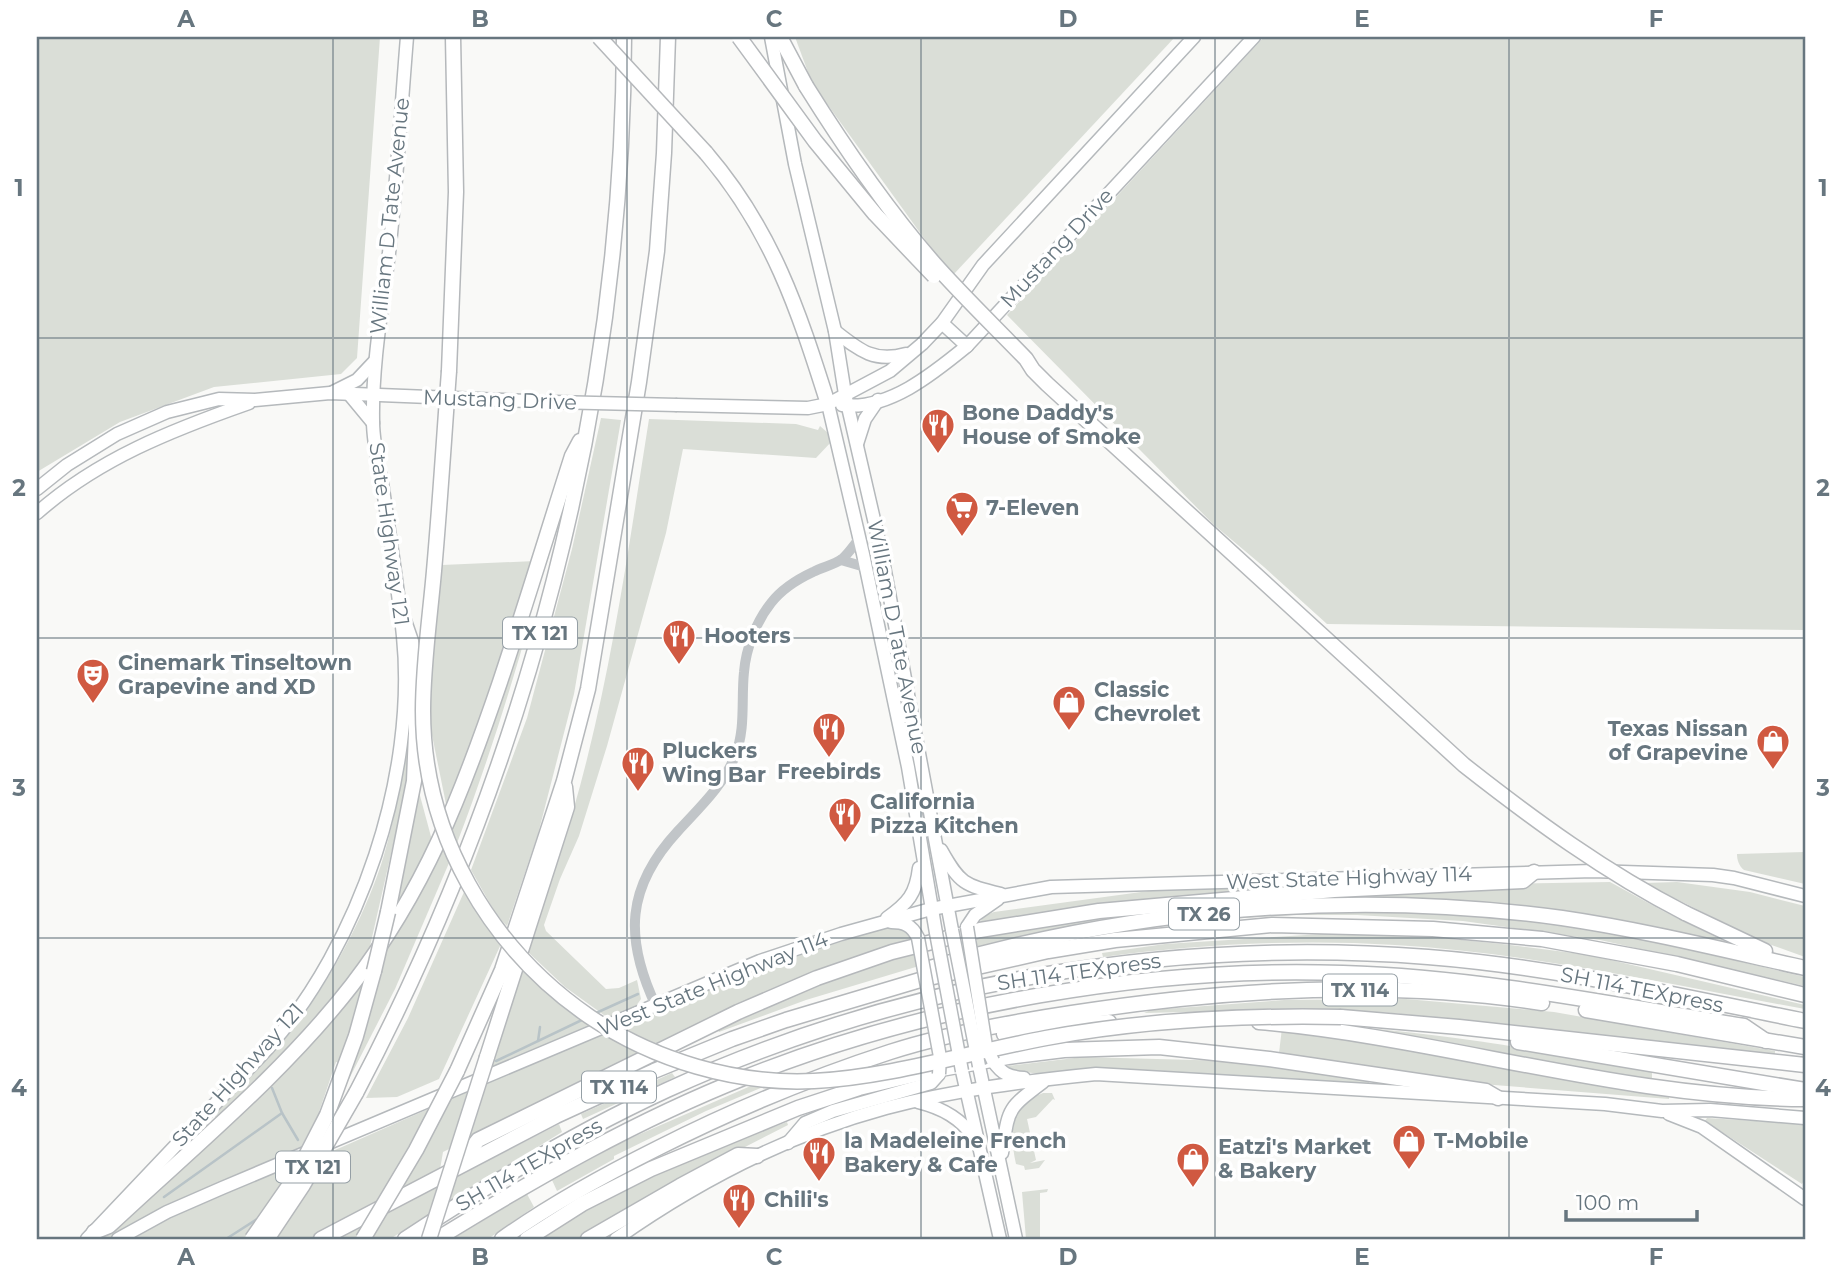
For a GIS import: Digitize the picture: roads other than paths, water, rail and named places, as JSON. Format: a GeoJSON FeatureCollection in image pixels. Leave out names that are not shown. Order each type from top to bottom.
{"type":"FeatureCollection","features":[{"type":"Feature","properties":{"kind":"highway"},"geometry":{"type":"LineString","coordinates":[[453,37],[456,192],[449,372],[423,710],[425,747],[430,778],[448,840],[478,903],[527,965],[582,1012],[637,1044],[683,1062],[749,1078],[794,1081],[853,1077],[1116,1027],[1222,1018],[1341,1017],[1805,1065]]}},
{"type":"Feature","properties":{"kind":"highway"},"geometry":{"type":"LineString","coordinates":[[598,37],[706,153],[737,192],[769,245],[795,303],[828,404]]}},
{"type":"Feature","properties":{"kind":"highway","name":"TX 121"},"geometry":{"type":"LineString","coordinates":[[267,1239],[303,1185],[388,1032],[428,945],[494,780],[523,695],[558,566],[588,428],[614,246],[621,150],[624,37]]}},
{"type":"Feature","properties":{"kind":"highway","name":"TX 121"},"geometry":{"type":"LineString","coordinates":[[363,1239],[416,1150],[457,1071],[502,970],[564,780],[588,689],[648,319],[664,153],[668,37]]}},
{"type":"Feature","properties":{"kind":"highway"},"geometry":{"type":"LineString","coordinates":[[739,37],[815,141],[875,214],[1018,363],[1033,370]]}},
{"type":"Feature","properties":{"kind":"highway"},"geometry":{"type":"LineString","coordinates":[[780,37],[831,127],[887,205],[939,268],[1026,359],[1033,370],[1464,765],[1524,813],[1637,888],[1749,945],[1805,967]]}},
{"type":"Feature","properties":{"kind":"highway"},"geometry":{"type":"LineString","coordinates":[[91,1236],[108,1226],[305,1041],[354,982],[406,906],[436,850],[470,772],[572,456],[588,428]]}},
{"type":"Feature","properties":{"kind":"highway"},"geometry":{"type":"LineString","coordinates":[[252,1239],[295,1177],[327,1115],[356,1036],[374,971],[414,781],[416,683],[411,641],[401,612]]}},
{"type":"Feature","properties":{"kind":"highway"},"geometry":{"type":"LineString","coordinates":[[429,1239],[567,807],[564,780]]}},
{"type":"Feature","properties":{"kind":"highway"},"geometry":{"type":"LineString","coordinates":[[458,1166],[478,1140],[738,1012],[817,978],[892,952],[980,930],[1099,911],[1334,890],[1523,881],[1534,872]]}},
{"type":"Feature","properties":{"kind":"highway","name":"TX 26"},"geometry":{"type":"LineString","coordinates":[[814,1012],[829,998],[967,957],[1108,926],[1289,906],[1431,905],[1550,917],[1635,930],[1805,967]]}},
{"type":"Feature","properties":{"kind":"highway","name":"TX 114"},"geometry":{"type":"LineString","coordinates":[[321,1239],[458,1166],[653,1071],[732,1039],[920,980],[1048,951],[1115,940],[1272,925],[1433,929],[1542,939],[1677,964],[1805,995]]}},
{"type":"Feature","properties":{"kind":"highway","name":"SH 114 TEXpress"},"geometry":{"type":"LineString","coordinates":[[405,1239],[565,1141],[669,1089],[741,1059],[905,1005],[1053,973],[1130,962],[1269,953],[1426,957],[1557,973],[1805,1021]]}},
{"type":"Feature","properties":{"kind":"highway","name":"SH 114 TEXpress"},"geometry":{"type":"LineString","coordinates":[[437,1239],[514,1192],[625,1132],[747,1077],[907,1025],[1053,993],[1121,984],[1267,972],[1370,975],[1499,987],[1744,1026],[1766,1041]]}},
{"type":"Feature","properties":{"kind":"highway","name":"TX 114"},"geometry":{"type":"LineString","coordinates":[[502,1239],[577,1191],[677,1139],[803,1082],[881,1055],[954,1036],[1125,1004],[1267,991],[1420,992],[1538,1002],[1805,1047]]}},
{"type":"Feature","properties":{"kind":"highway"},"geometry":{"type":"LineString","coordinates":[[954,1036],[989,1036],[1061,1026],[1153,1020],[1245,1021],[1330,1030],[1672,1089],[1751,1098],[1805,1099]]}},
{"type":"Feature","properties":{"kind":"highway"},"geometry":{"type":"LineString","coordinates":[[1477,1029],[1492,1038],[1805,1090]]}},
{"type":"Feature","properties":{"kind":"highway"},"geometry":{"type":"LineString","coordinates":[[527,1239],[582,1204],[651,1169],[798,1108],[871,1085],[1008,1057],[1064,1050],[1170,1048],[1269,1059],[1486,1091],[1498,1098]]}},
{"type":"Feature","properties":{"kind":"highway"},"geometry":{"type":"LineString","coordinates":[[588,1239],[738,1156],[757,1156]]}},
{"type":"Feature","properties":{"kind":"main road","name":"William D Tate Avenue"},"geometry":{"type":"LineString","coordinates":[[374,396],[374,362],[389,250],[407,37]]}},
{"type":"Feature","properties":{"kind":"main road","name":"William D Tate Avenue"},"geometry":{"type":"LineString","coordinates":[[771,37],[795,164],[835,331],[846,400],[889,594],[952,930],[1016,1239]]}},
{"type":"Feature","properties":{"kind":"main road","name":"Mustang Drive"},"geometry":{"type":"LineString","coordinates":[[846,400],[890,371],[942,323],[983,265],[1194,37]]}},
{"type":"Feature","properties":{"kind":"main road","name":"Mustang Drive"},"geometry":{"type":"LineString","coordinates":[[37,489],[67,465],[117,435],[167,412],[219,399],[256,400],[349,394],[808,408],[846,400],[878,400],[937,371],[967,346],[1254,37]]}},
{"type":"Feature","properties":{"kind":"main road"},"geometry":{"type":"LineString","coordinates":[[942,323],[967,346]]}},
{"type":"Feature","properties":{"kind":"main road"},"geometry":{"type":"LineString","coordinates":[[835,331],[869,355],[893,358],[910,353]]}},
{"type":"Feature","properties":{"kind":"main road"},"geometry":{"type":"LineString","coordinates":[[330,394],[357,380],[374,362]]}},
{"type":"Feature","properties":{"kind":"main road"},"geometry":{"type":"LineString","coordinates":[[349,394],[373,423]]}},
{"type":"Feature","properties":{"kind":"main road","name":"State Highway 121"},"geometry":{"type":"LineString","coordinates":[[91,1236],[280,1034],[333,956],[362,892],[379,844],[396,770],[405,660],[401,612],[373,423],[374,396]]}},
{"type":"Feature","properties":{"kind":"main road","name":"Mustang Drive"},"geometry":{"type":"LineString","coordinates":[[38,510],[70,486],[136,447],[172,430],[256,400]]}},
{"type":"Feature","properties":{"kind":"main road"},"geometry":{"type":"LineString","coordinates":[[857,444],[865,419],[878,400]]}},
{"type":"Feature","properties":{"kind":"main road","name":"William D Tate Avenue"},"geometry":{"type":"LineString","coordinates":[[828,404],[908,767],[921,855],[966,1092],[1000,1239]]}},
{"type":"Feature","properties":{"kind":"main road"},"geometry":{"type":"LineString","coordinates":[[864,560],[871,557],[877,582],[889,594]]}},
{"type":"Feature","properties":{"kind":"main road"},"geometry":{"type":"LineString","coordinates":[[895,707],[904,718],[913,758],[922,764]]}},
{"type":"Feature","properties":{"kind":"main road"},"geometry":{"type":"LineString","coordinates":[[936,841],[956,877],[970,886],[1005,895]]}},
{"type":"Feature","properties":{"kind":"main road"},"geometry":{"type":"LineString","coordinates":[[881,922],[905,906],[917,886],[921,855]]}},
{"type":"Feature","properties":{"kind":"main road","name":"West State Highway 114"},"geometry":{"type":"LineString","coordinates":[[118,1239],[167,1212],[222,1188],[760,961],[814,942],[931,909],[1051,887],[1534,872],[1651,871],[1713,876],[1734,878],[1805,896]]}},
{"type":"Feature","properties":{"kind":"main road"},"geometry":{"type":"LineString","coordinates":[[1005,895],[975,915],[967,927],[986,1046],[1002,1073],[1012,1077],[1046,1079]]}},
{"type":"Feature","properties":{"kind":"main road"},"geometry":{"type":"LineString","coordinates":[[788,1143],[804,1123],[844,1108],[931,1083],[939,1074],[940,1057],[918,938],[906,924],[881,922]]}},
{"type":"Feature","properties":{"kind":"main road"},"geometry":{"type":"LineString","coordinates":[[616,1239],[680,1197],[757,1156],[843,1121],[915,1101],[1046,1079],[1096,1074],[1605,1104],[1662,1111],[1710,1110],[1805,1118]]}},
{"type":"Feature","properties":{"kind":"main road"},"geometry":{"type":"LineString","coordinates":[[1000,1162],[1010,1111],[1046,1079]]}},
{"type":"Feature","properties":{"kind":"main road"},"geometry":{"type":"LineString","coordinates":[[915,1101],[933,1106],[957,1118],[979,1145]]}},
{"type":"Feature","properties":{"kind":"main road"},"geometry":{"type":"LineString","coordinates":[[1662,1111],[1702,1127],[1805,1199]]}},
{"type":"Feature","properties":{"kind":"street"},"geometry":{"type":"LineString","coordinates":[[841,560],[859,539]]}},
{"type":"Feature","properties":{"kind":"street"},"geometry":{"type":"LineString","coordinates":[[656,1006],[639,967],[634,935],[638,896],[649,868],[675,834],[713,794],[737,752],[743,715],[746,656],[762,616],[771,603],[795,582],[813,572],[841,560],[864,560]]}},
{"type":"Feature","properties":{"kind":"waterway"},"geometry":{"type":"LineString","coordinates":[[596,1013],[638,994]]}},
{"type":"Feature","properties":{"kind":"waterway"},"geometry":{"type":"LineString","coordinates":[[496,1061],[584,1019]]}},
{"type":"Feature","properties":{"kind":"waterway"},"geometry":{"type":"LineString","coordinates":[[538,1041],[540,1027]]}},
{"type":"Feature","properties":{"kind":"waterway"},"geometry":{"type":"LineString","coordinates":[[272,1088],[282,1113],[298,1140]]}},
{"type":"Feature","properties":{"kind":"waterway"},"geometry":{"type":"LineString","coordinates":[[164,1197],[282,1113]]}},
{"type":"Feature","properties":{"kind":"waterway"},"geometry":{"type":"LineString","coordinates":[[226,1239],[257,1219]]}},
{"type":"Feature","properties":{"kind":"place","name":"Bone Daddy's House of Smoke"},"geometry":{"type":"Point","coordinates":[938,455]}},
{"type":"Feature","properties":{"kind":"place","name":"7-Eleven"},"geometry":{"type":"Point","coordinates":[962,538]}},
{"type":"Feature","properties":{"kind":"place","name":"Hooters"},"geometry":{"type":"Point","coordinates":[679,666]}},
{"type":"Feature","properties":{"kind":"place","name":"Cinemark Tinseltown Grapevine and XD"},"geometry":{"type":"Point","coordinates":[93,705]}},
{"type":"Feature","properties":{"kind":"place","name":"Classic Chevrolet"},"geometry":{"type":"Point","coordinates":[1069,732]}},
{"type":"Feature","properties":{"kind":"place","name":"Freebirds"},"geometry":{"type":"Point","coordinates":[829,759]}},
{"type":"Feature","properties":{"kind":"place","name":"Texas Nissan of Grapevine"},"geometry":{"type":"Point","coordinates":[1773,771]}},
{"type":"Feature","properties":{"kind":"place","name":"Pluckers Wing Bar"},"geometry":{"type":"Point","coordinates":[638,793]}},
{"type":"Feature","properties":{"kind":"place","name":"California Pizza Kitchen"},"geometry":{"type":"Point","coordinates":[845,844]}},
{"type":"Feature","properties":{"kind":"place","name":"T-Mobile"},"geometry":{"type":"Point","coordinates":[1409,1171]}},
{"type":"Feature","properties":{"kind":"place","name":"la Madeleine French Bakery & Cafe"},"geometry":{"type":"Point","coordinates":[819,1183]}},
{"type":"Feature","properties":{"kind":"place","name":"Eatzi's Market & Bakery"},"geometry":{"type":"Point","coordinates":[1193,1189]}},
{"type":"Feature","properties":{"kind":"place","name":"Chili's"},"geometry":{"type":"Point","coordinates":[739,1230]}}]}
